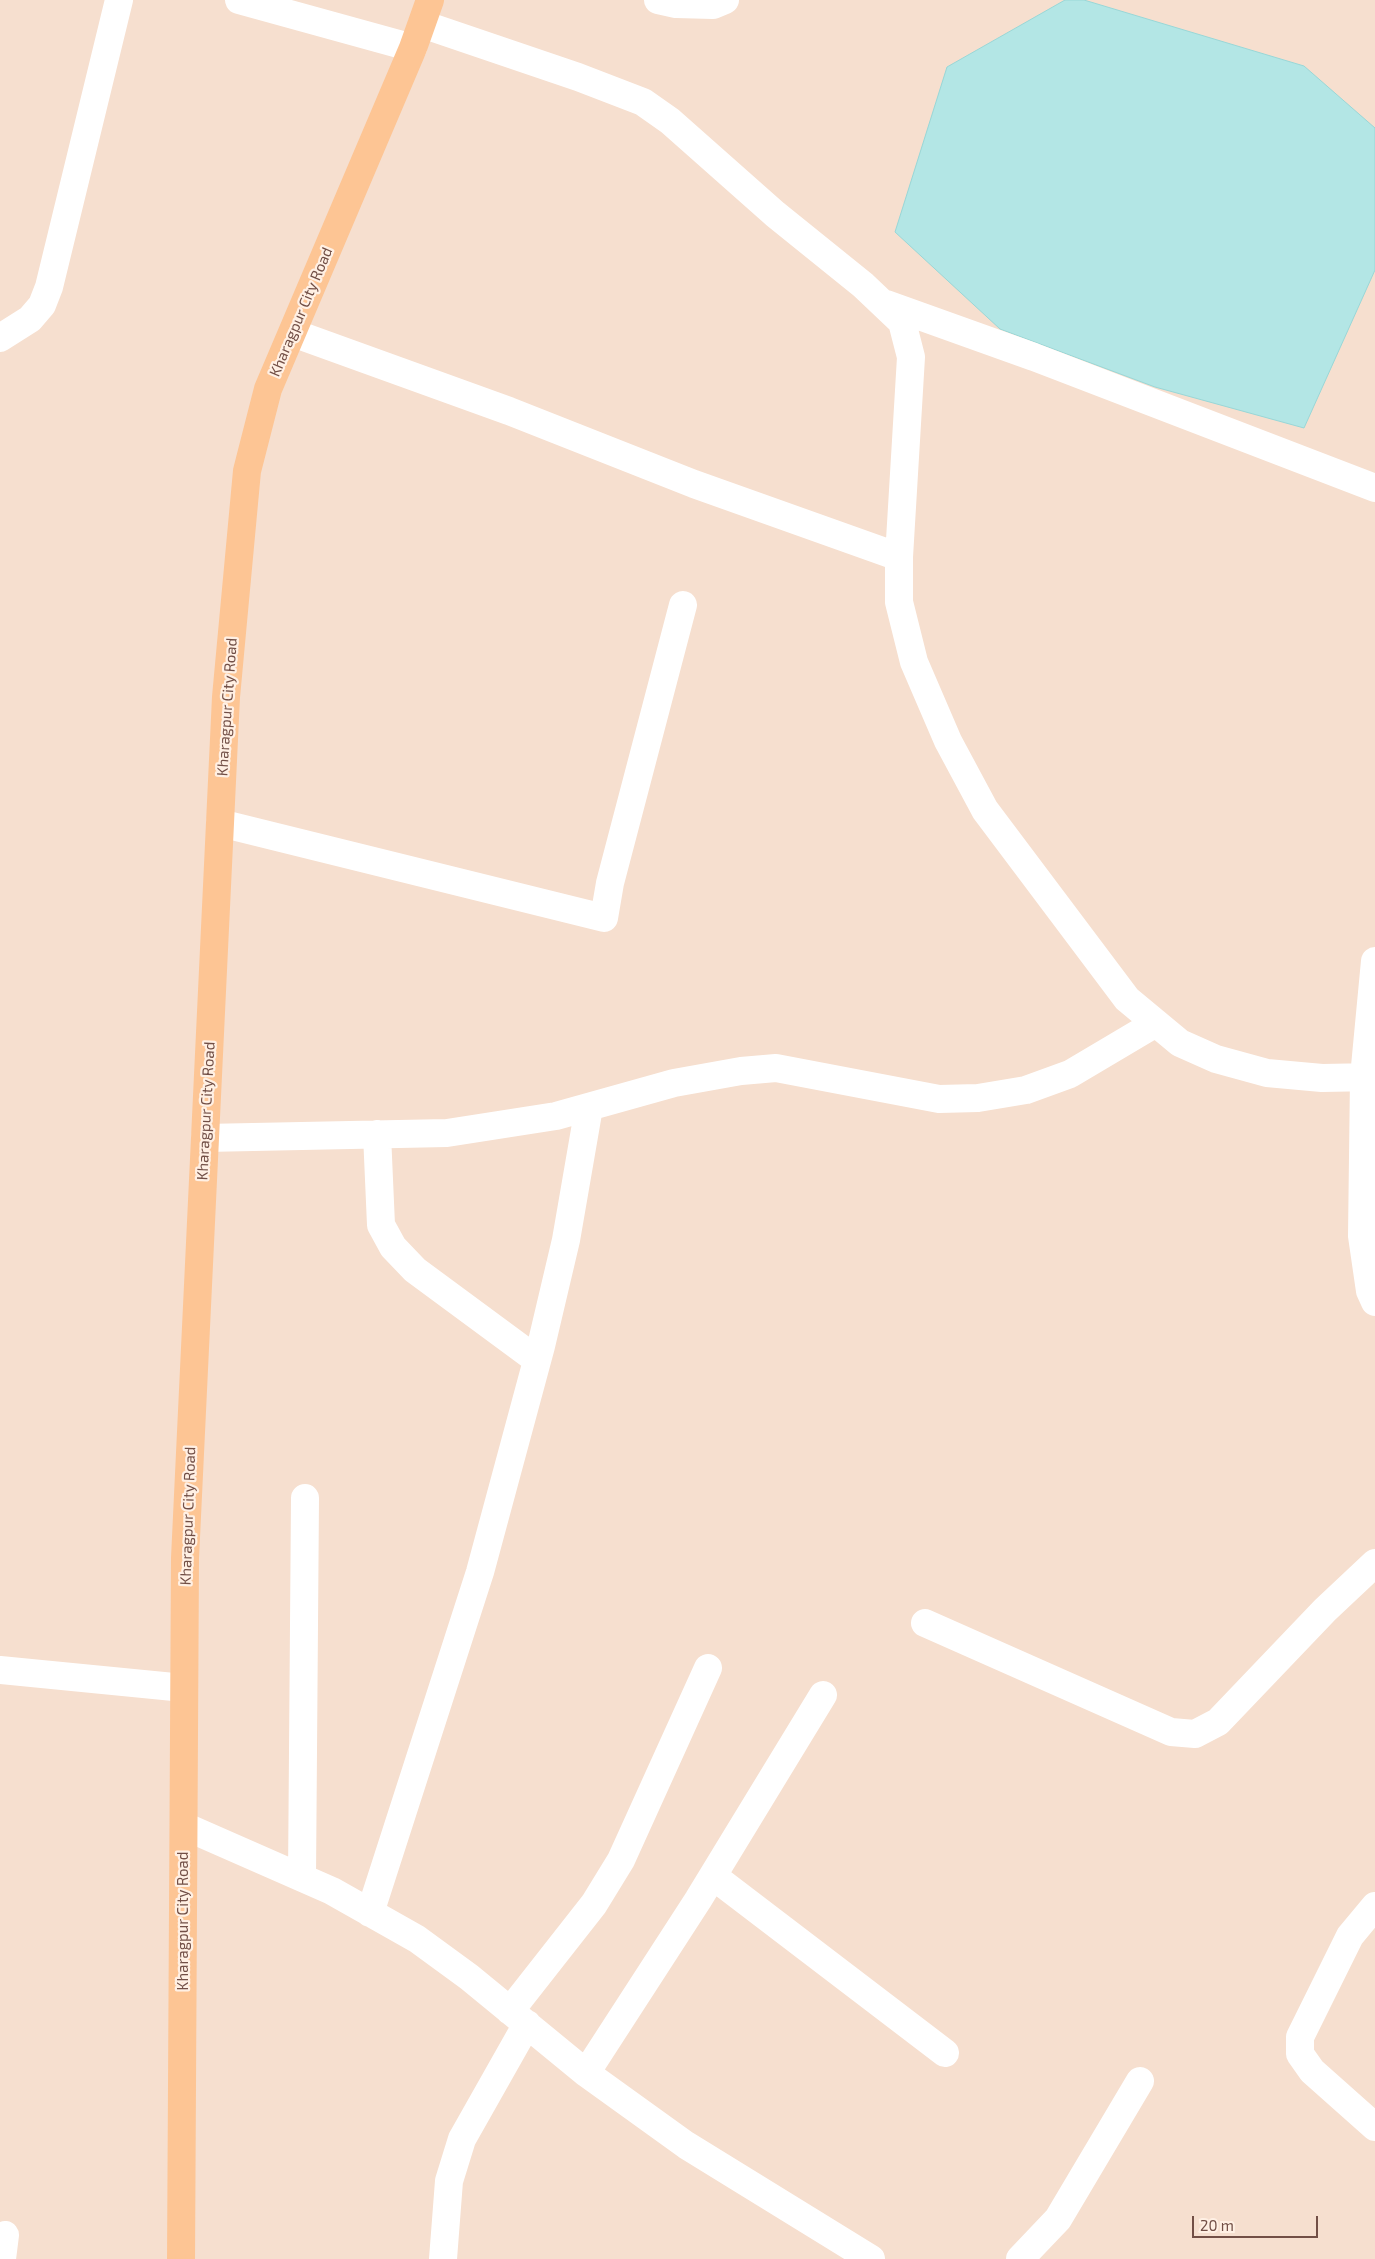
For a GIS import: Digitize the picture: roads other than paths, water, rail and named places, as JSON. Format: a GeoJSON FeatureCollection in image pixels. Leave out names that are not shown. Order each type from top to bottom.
{"type":"FeatureCollection","features":[{"type":"Feature","properties":{"kind":"main road","name":"Kharagpur City Road"},"geometry":{"type":"LineString","coordinates":[[181,2259],[185,1558],[226,697],[247,471],[268,389],[422,24]]}},
{"type":"Feature","properties":{"kind":"street"},"geometry":{"type":"LineString","coordinates":[[0,338],[30,319],[42,305],[49,286],[119,0]]}},
{"type":"Feature","properties":{"kind":"street"},"geometry":{"type":"LineString","coordinates":[[238,0],[422,24],[578,77],[643,102],[670,121],[774,214],[863,285],[902,322],[910,357],[899,557],[899,602],[914,662],[948,741],[985,810],[1127,999],[1180,1043],[1216,1059],[1267,1073],[1322,1078],[1370,1077]]}},
{"type":"Feature","properties":{"kind":"street"},"geometry":{"type":"LineString","coordinates":[[658,0],[676,4],[713,5],[725,0]]}},
{"type":"Feature","properties":{"kind":"street"},"geometry":{"type":"LineString","coordinates":[[882,303],[1034,357],[1375,488]]}},
{"type":"Feature","properties":{"kind":"street"},"geometry":{"type":"LineString","coordinates":[[293,333],[509,411],[694,484],[899,557]]}},
{"type":"Feature","properties":{"kind":"street"},"geometry":{"type":"LineString","coordinates":[[220,823],[604,918],[610,883],[683,605]]}},
{"type":"Feature","properties":{"kind":"street"},"geometry":{"type":"LineString","coordinates":[[1375,961],[1362,1236],[1370,1291],[1375,1302]]}},
{"type":"Feature","properties":{"kind":"street"},"geometry":{"type":"LineString","coordinates":[[205,1138],[447,1133],[556,1116],[674,1082],[741,1071],[776,1068],[939,1099],[978,1098],[1026,1090],[1070,1074],[1156,1023]]}},
{"type":"Feature","properties":{"kind":"street"},"geometry":{"type":"LineString","coordinates":[[370,1913],[480,1572],[537,1360],[566,1240],[589,1107]]}},
{"type":"Feature","properties":{"kind":"street"},"geometry":{"type":"LineString","coordinates":[[377,1134],[381,1225],[393,1247],[415,1270],[537,1360]]}},
{"type":"Feature","properties":{"kind":"street"},"geometry":{"type":"LineString","coordinates":[[302,1877],[305,1498]]}},
{"type":"Feature","properties":{"kind":"street"},"geometry":{"type":"LineString","coordinates":[[925,1623],[1171,1732],[1195,1734],[1218,1722],[1325,1610],[1375,1563]]}},
{"type":"Feature","properties":{"kind":"street"},"geometry":{"type":"LineString","coordinates":[[443,2259],[449,2181],[462,2139],[519,2018],[621,1860],[708,1668]]}},
{"type":"Feature","properties":{"kind":"street"},"geometry":{"type":"LineString","coordinates":[[0,1670],[184,1688]]}},
{"type":"Feature","properties":{"kind":"street"},"geometry":{"type":"LineString","coordinates":[[586,2073],[713,1876],[822,1694]]}},
{"type":"Feature","properties":{"kind":"street"},"geometry":{"type":"LineString","coordinates":[[184,1826],[332,1891],[417,1939],[469,1977],[586,2073],[686,2145],[871,2259]]}},
{"type":"Feature","properties":{"kind":"street"},"geometry":{"type":"LineString","coordinates":[[713,1876],[945,2054]]}},
{"type":"Feature","properties":{"kind":"street"},"geometry":{"type":"LineString","coordinates":[[1375,1906],[1350,1936],[1300,2037],[1300,2054],[1312,2071],[1375,2127]]}},
{"type":"Feature","properties":{"kind":"street"},"geometry":{"type":"LineString","coordinates":[[1020,2259],[1058,2219],[1140,2081]]}},
{"type":"Feature","properties":{"kind":"water"},"geometry":{"type":"Polygon","coordinates":[[[1065,0],[1084,0],[1304,66],[1375,128],[1375,270],[1304,428],[1155,387],[1000,329],[895,232],[947,67],[1065,0]]]}}]}
